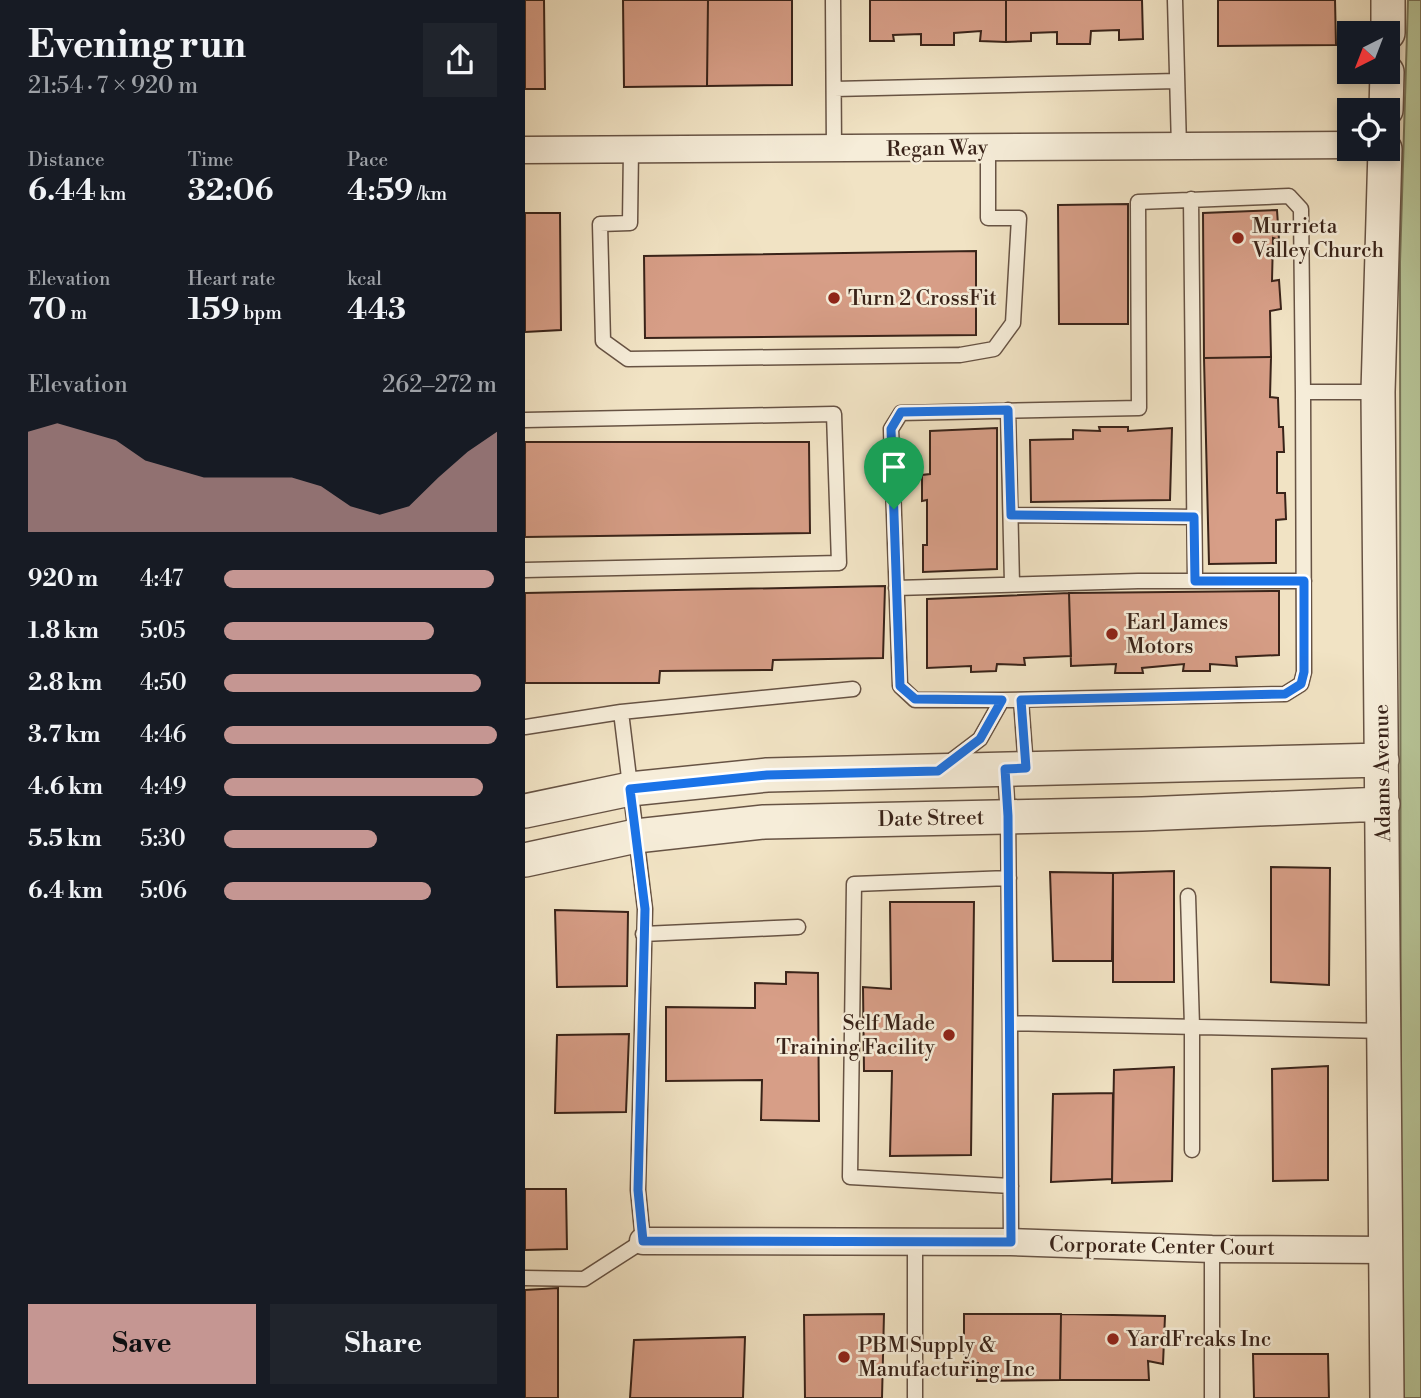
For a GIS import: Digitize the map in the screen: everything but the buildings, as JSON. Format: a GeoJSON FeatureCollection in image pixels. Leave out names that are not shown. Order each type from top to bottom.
{"type":"FeatureCollection","features":[{"type":"Feature","properties":{"kind":"street"},"geometry":{"type":"LineString","coordinates":[[1388,0],[1388,21]]}},
{"type":"Feature","properties":{"kind":"street","name":"Regan Way"},"geometry":{"type":"LineString","coordinates":[[525,150],[1337,145]]}},
{"type":"Feature","properties":{"kind":"street","name":"Adams Avenue"},"geometry":{"type":"LineString","coordinates":[[1385,161],[1378,392],[1387,1398]]}},
{"type":"Feature","properties":{"kind":"street"},"geometry":{"type":"LineString","coordinates":[[525,811],[630,789],[767,775],[1382,760]]}},
{"type":"Feature","properties":{"kind":"street","name":"Date Street"},"geometry":{"type":"LineString","coordinates":[[525,860],[636,836],[764,822],[1142,814],[1383,803]]}},
{"type":"Feature","properties":{"kind":"street","name":"Corporate Center Court"},"geometry":{"type":"LineString","coordinates":[[643,1241],[1011,1242],[1212,1249],[1386,1250]]}},
{"type":"Feature","properties":{"kind":"lane"},"geometry":{"type":"LineString","coordinates":[[832,0],[834,150]]}},
{"type":"Feature","properties":{"kind":"lane"},"geometry":{"type":"LineString","coordinates":[[1175,0],[1179,147]]}},
{"type":"Feature","properties":{"kind":"lane"},"geometry":{"type":"LineString","coordinates":[[834,89],[1177,81]]}},
{"type":"Feature","properties":{"kind":"lane"},"geometry":{"type":"LineString","coordinates":[[631,149],[630,223],[600,224],[603,341],[628,359],[960,355],[994,349],[1013,323],[1019,218],[988,218],[988,148]]}},
{"type":"Feature","properties":{"kind":"lane"},"geometry":{"type":"LineString","coordinates":[[1289,196],[1301,209],[1303,392],[1304,672],[1301,684],[1285,694],[1021,700],[915,699],[900,686],[891,429],[901,412],[1139,408],[1138,202],[1289,196]]}},
{"type":"Feature","properties":{"kind":"lane"},"geometry":{"type":"LineString","coordinates":[[1191,199],[1195,581]]}},
{"type":"Feature","properties":{"kind":"lane"},"geometry":{"type":"LineString","coordinates":[[1303,392],[1378,392]]}},
{"type":"Feature","properties":{"kind":"lane"},"geometry":{"type":"LineString","coordinates":[[1008,410],[1012,584]]}},
{"type":"Feature","properties":{"kind":"lane"},"geometry":{"type":"LineString","coordinates":[[525,420],[834,414],[839,563],[525,570]]}},
{"type":"Feature","properties":{"kind":"lane"},"geometry":{"type":"LineString","coordinates":[[1011,515],[1194,517]]}},
{"type":"Feature","properties":{"kind":"lane"},"geometry":{"type":"LineString","coordinates":[[896,588],[1304,581]]}},
{"type":"Feature","properties":{"kind":"lane"},"geometry":{"type":"LineString","coordinates":[[525,727],[621,712],[853,689]]}},
{"type":"Feature","properties":{"kind":"lane"},"geometry":{"type":"LineString","coordinates":[[938,771],[980,739],[1002,700]]}},
{"type":"Feature","properties":{"kind":"lane"},"geometry":{"type":"LineString","coordinates":[[1011,1242],[1008,816],[1021,700]]}},
{"type":"Feature","properties":{"kind":"lane"},"geometry":{"type":"LineString","coordinates":[[525,1278],[584,1279],[643,1241],[638,1190],[645,909],[621,712]]}},
{"type":"Feature","properties":{"kind":"lane"},"geometry":{"type":"LineString","coordinates":[[1009,878],[854,884],[850,1177],[1011,1186]]}},
{"type":"Feature","properties":{"kind":"lane"},"geometry":{"type":"LineString","coordinates":[[1188,896],[1192,1150]]}},
{"type":"Feature","properties":{"kind":"lane"},"geometry":{"type":"LineString","coordinates":[[643,934],[798,928]]}},
{"type":"Feature","properties":{"kind":"lane"},"geometry":{"type":"LineString","coordinates":[[1010,1023],[1385,1031]]}},
{"type":"Feature","properties":{"kind":"lane"},"geometry":{"type":"LineString","coordinates":[[915,1242],[915,1398]]}},
{"type":"Feature","properties":{"kind":"lane"},"geometry":{"type":"LineString","coordinates":[[1212,1249],[1212,1398]]}},
{"type":"Feature","properties":{"kind":"green space"},"geometry":{"type":"Polygon","coordinates":[[[1408,0],[1421,0],[1421,1398],[1401,1398],[1400,262],[1408,0]]]}},
{"type":"Feature","properties":{"kind":"place","name":"Murrieta Valley Church"},"geometry":{"type":"Point","coordinates":[1238,238]}},
{"type":"Feature","properties":{"kind":"place","name":"Turn 2 CrossFit"},"geometry":{"type":"Point","coordinates":[834,298]}},
{"type":"Feature","properties":{"kind":"place","name":"Earl James Motors"},"geometry":{"type":"Point","coordinates":[1112,634]}},
{"type":"Feature","properties":{"kind":"place","name":"Self Made Training Facility"},"geometry":{"type":"Point","coordinates":[949,1035]}},
{"type":"Feature","properties":{"kind":"place","name":"YardFreaks Inc"},"geometry":{"type":"Point","coordinates":[1113,1339]}},
{"type":"Feature","properties":{"kind":"place","name":"PBM Supply & Manufacturing Inc"},"geometry":{"type":"Point","coordinates":[844,1357]}},
{"type":"Feature","properties":{"kind":"route"},"geometry":{"type":"LineString","coordinates":[[1008,410],[1011,515],[1194,517],[1195,581],[1304,581],[1304,672],[1301,684],[1285,694],[1021,700],[1026,768],[1005,769],[1008,816],[1011,1242],[643,1241],[638,1190],[645,909],[630,789],[767,775],[938,771],[980,739],[1002,700],[915,699],[900,686],[894,509],[891,429],[901,412],[1008,410]]}}]}
